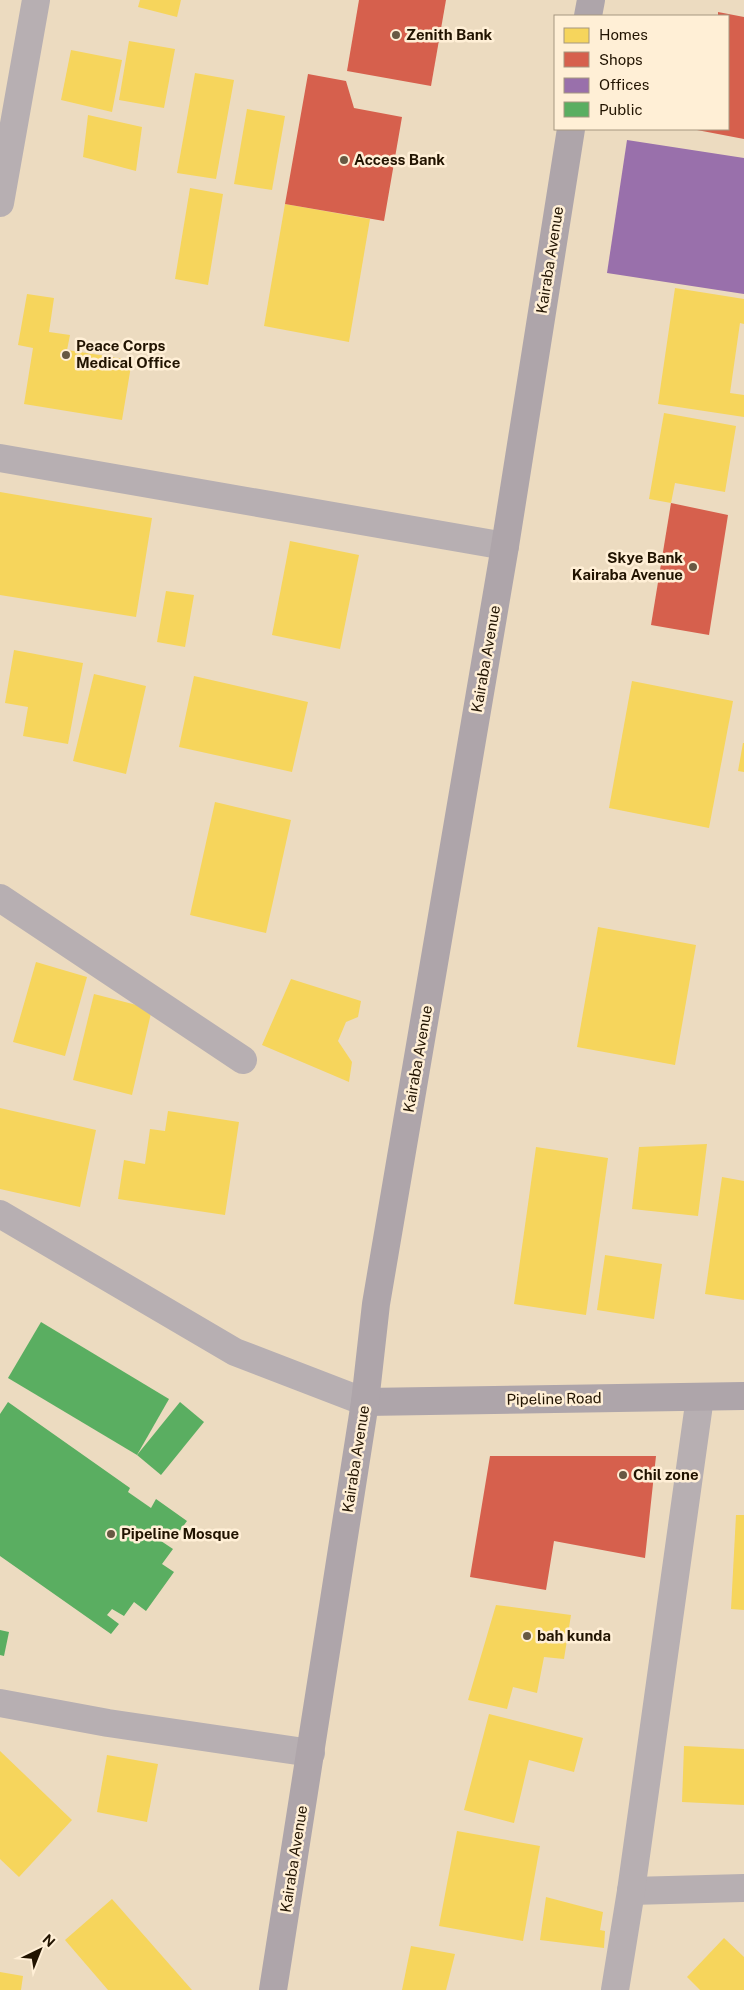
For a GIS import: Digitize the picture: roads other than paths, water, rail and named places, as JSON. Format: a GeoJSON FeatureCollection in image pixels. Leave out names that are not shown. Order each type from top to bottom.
{"type":"FeatureCollection","features":[{"type":"Feature","properties":{"kind":"street"},"geometry":{"type":"LineString","coordinates":[[0,203],[36,0]]}},
{"type":"Feature","properties":{"kind":"street"},"geometry":{"type":"LineString","coordinates":[[588,15],[591,0]]}},
{"type":"Feature","properties":{"kind":"street","name":"Kairaba Avenue"},"geometry":{"type":"LineString","coordinates":[[274,1990],[365,1402],[376,1304],[505,546],[571,130]]}},
{"type":"Feature","properties":{"kind":"street"},"geometry":{"type":"LineString","coordinates":[[0,458],[505,546]]}},
{"type":"Feature","properties":{"kind":"street"},"geometry":{"type":"LineString","coordinates":[[0,898],[243,1060]]}},
{"type":"Feature","properties":{"kind":"street"},"geometry":{"type":"LineString","coordinates":[[0,1214],[236,1352],[365,1402]]}},
{"type":"Feature","properties":{"kind":"street","name":"Pipeline Road"},"geometry":{"type":"LineString","coordinates":[[365,1402],[744,1396]]}},
{"type":"Feature","properties":{"kind":"street"},"geometry":{"type":"LineString","coordinates":[[614,1990],[631,1891],[700,1397]]}},
{"type":"Feature","properties":{"kind":"street"},"geometry":{"type":"LineString","coordinates":[[0,1703],[108,1723],[311,1753]]}},
{"type":"Feature","properties":{"kind":"street"},"geometry":{"type":"LineString","coordinates":[[631,1891],[744,1888]]}},
{"type":"Feature","properties":{"kind":"place","name":"Zenith Bank"},"geometry":{"type":"Point","coordinates":[396,35]}},
{"type":"Feature","properties":{"kind":"place","name":"Access Bank"},"geometry":{"type":"Point","coordinates":[344,160]}},
{"type":"Feature","properties":{"kind":"place","name":"Peace Corps Medical Office"},"geometry":{"type":"Point","coordinates":[66,355]}},
{"type":"Feature","properties":{"kind":"place","name":"Skye Bank Kairaba Avenue"},"geometry":{"type":"Point","coordinates":[693,567]}},
{"type":"Feature","properties":{"kind":"place","name":"Chil zone"},"geometry":{"type":"Point","coordinates":[623,1475]}},
{"type":"Feature","properties":{"kind":"place","name":"Pipeline Mosque"},"geometry":{"type":"Point","coordinates":[111,1534]}},
{"type":"Feature","properties":{"kind":"place","name":"bah kunda"},"geometry":{"type":"Point","coordinates":[527,1636]}}]}
